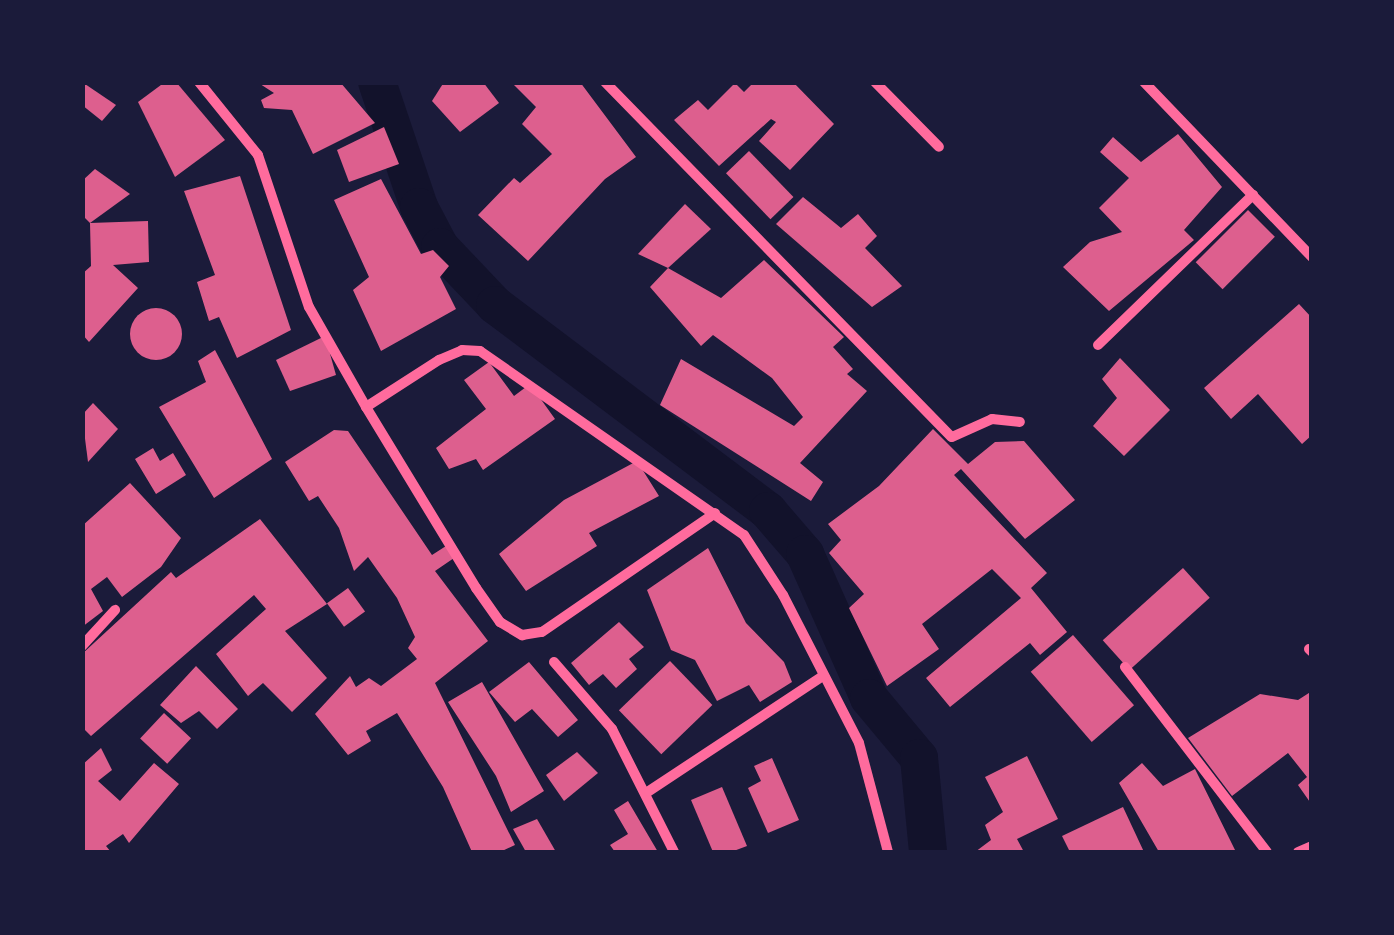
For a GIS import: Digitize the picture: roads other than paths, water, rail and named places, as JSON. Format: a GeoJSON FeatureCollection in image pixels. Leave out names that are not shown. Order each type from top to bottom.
{"type":"FeatureCollection","features":[{"type":"Feature","properties":{"kind":"street"},"geometry":{"type":"LineString","coordinates":[[199,82],[258,155],[310,307],[366,406],[500,622],[522,635],[542,632],[715,512]]}},
{"type":"Feature","properties":{"kind":"street"},"geometry":{"type":"LineString","coordinates":[[606,82],[952,437],[992,419],[1020,422]]}},
{"type":"Feature","properties":{"kind":"street"},"geometry":{"type":"LineString","coordinates":[[874,82],[940,147]]}},
{"type":"Feature","properties":{"kind":"street"},"geometry":{"type":"LineString","coordinates":[[1144,82],[1312,257]]}},
{"type":"Feature","properties":{"kind":"street"},"geometry":{"type":"LineString","coordinates":[[1098,345],[1253,195]]}},
{"type":"Feature","properties":{"kind":"street"},"geometry":{"type":"LineString","coordinates":[[366,406],[439,360],[462,350],[480,351],[744,535],[783,595],[859,744],[888,852]]}},
{"type":"Feature","properties":{"kind":"street"},"geometry":{"type":"LineString","coordinates":[[82,646],[115,610]]}},
{"type":"Feature","properties":{"kind":"street"},"geometry":{"type":"LineString","coordinates":[[554,662],[612,729],[648,791],[674,852]]}},
{"type":"Feature","properties":{"kind":"street"},"geometry":{"type":"LineString","coordinates":[[1125,667],[1267,852]]}},
{"type":"Feature","properties":{"kind":"street"},"geometry":{"type":"LineString","coordinates":[[648,791],[821,676]]}},
{"type":"Feature","properties":{"kind":"street"},"geometry":{"type":"LineString","coordinates":[[1298,852],[1312,846]]}},
{"type":"Feature","properties":{"kind":"waterway"},"geometry":{"type":"LineString","coordinates":[[377,82],[419,207],[440,247],[495,305],[768,511],[805,554],[869,698],[919,758],[928,852]]}}]}
